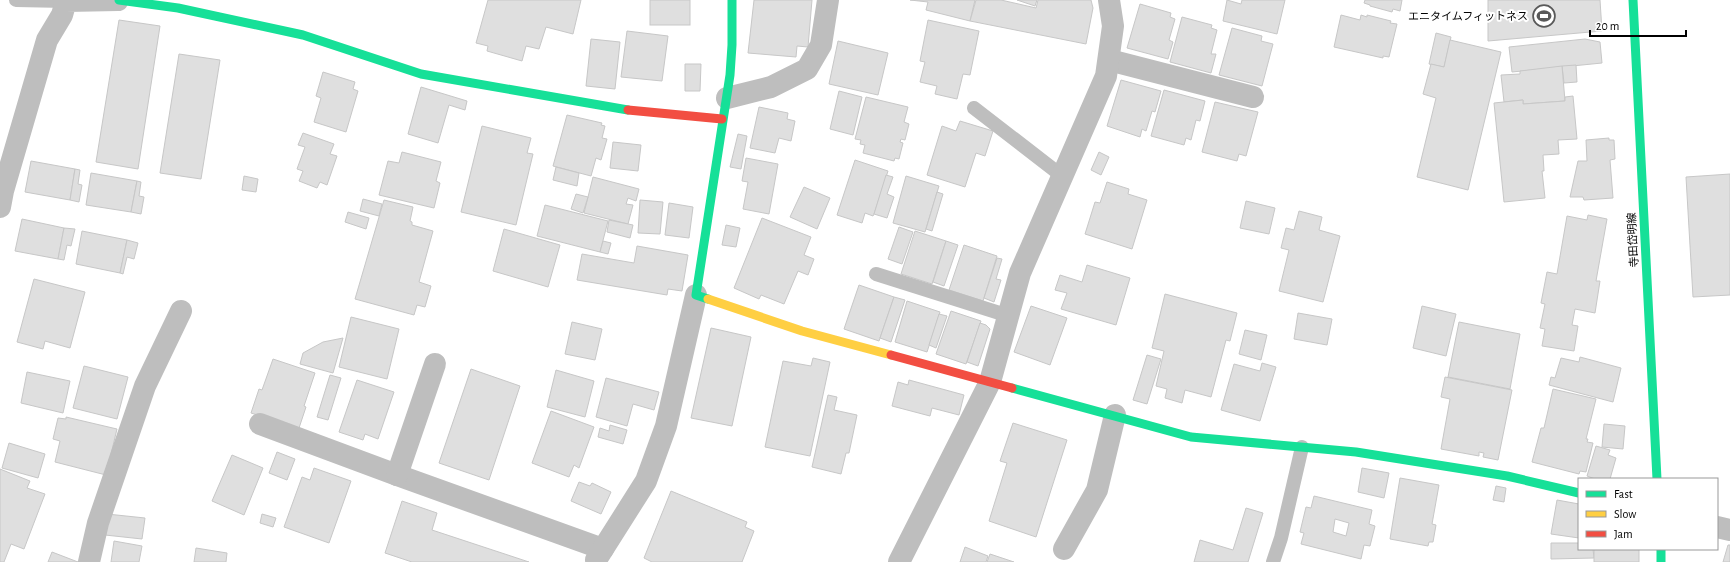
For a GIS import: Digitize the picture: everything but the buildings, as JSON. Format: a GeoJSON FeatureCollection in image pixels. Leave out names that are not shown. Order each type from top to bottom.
{"type":"FeatureCollection","features":[{"type":"Feature","properties":{"kind":"street"},"geometry":{"type":"LineString","coordinates":[[1,196],[5,167],[47,40],[62,15],[66,2],[118,0],[178,8],[303,35],[421,74],[634,111],[722,119]]}},
{"type":"Feature","properties":{"kind":"street"},"geometry":{"type":"LineString","coordinates":[[260,424],[397,475],[599,555],[646,481],[666,426],[696,295],[722,119],[727,98],[733,24],[732,0]]}},
{"type":"Feature","properties":{"kind":"street"},"geometry":{"type":"LineString","coordinates":[[727,98],[771,86],[807,69],[821,45],[828,0]]}},
{"type":"Feature","properties":{"kind":"street"},"geometry":{"type":"LineString","coordinates":[[899,562],[990,382],[1020,272],[1106,76],[1113,26],[1109,0]]}},
{"type":"Feature","properties":{"kind":"street","name":"寺田岱明線"},"geometry":{"type":"LineString","coordinates":[[1633,0],[1657,478]]}},
{"type":"Feature","properties":{"kind":"street"},"geometry":{"type":"LineString","coordinates":[[1109,60],[1253,97]]}},
{"type":"Feature","properties":{"kind":"street"},"geometry":{"type":"LineString","coordinates":[[696,295],[802,331],[1115,415],[1191,437],[1356,452],[1507,476],[1578,493]]}},
{"type":"Feature","properties":{"kind":"street"},"geometry":{"type":"LineString","coordinates":[[89,562],[98,523],[145,386],[181,311]]}},
{"type":"Feature","properties":{"kind":"street"},"geometry":{"type":"LineString","coordinates":[[397,475],[435,364]]}},
{"type":"Feature","properties":{"kind":"street"},"geometry":{"type":"LineString","coordinates":[[1064,549],[1097,490],[1115,415]]}},
{"type":"Feature","properties":{"kind":"street"},"geometry":{"type":"LineString","coordinates":[[1718,527],[1730,530]]}},
{"type":"Feature","properties":{"kind":"street"},"geometry":{"type":"LineString","coordinates":[[1661,550],[1661,562]]}},
{"type":"Feature","properties":{"kind":"lane"},"geometry":{"type":"LineString","coordinates":[[16,0],[66,2]]}},
{"type":"Feature","properties":{"kind":"lane"},"geometry":{"type":"LineString","coordinates":[[974,108],[1062,176]]}},
{"type":"Feature","properties":{"kind":"lane"},"geometry":{"type":"LineString","coordinates":[[876,274],[1009,316]]}},
{"type":"Feature","properties":{"kind":"lane"},"geometry":{"type":"LineString","coordinates":[[1273,562],[1281,538],[1302,446]]}},
{"type":"Feature","properties":{"kind":"traffic: fast"},"geometry":{"type":"LineString","coordinates":[[119,0],[178,8],[303,35],[421,74],[628,110]]}},
{"type":"Feature","properties":{"kind":"traffic: fast"},"geometry":{"type":"LineString","coordinates":[[708,299],[696,295],[730,75],[732,0]]}},
{"type":"Feature","properties":{"kind":"traffic: fast"},"geometry":{"type":"LineString","coordinates":[[1633,0],[1657,478]]}},
{"type":"Feature","properties":{"kind":"traffic: fast"},"geometry":{"type":"LineString","coordinates":[[1012,388],[1191,437],[1356,452],[1507,476],[1578,493]]}},
{"type":"Feature","properties":{"kind":"traffic: fast"},"geometry":{"type":"LineString","coordinates":[[1661,550],[1661,562]]}},
{"type":"Feature","properties":{"kind":"traffic: slow"},"geometry":{"type":"LineString","coordinates":[[708,299],[802,331],[891,355]]}},
{"type":"Feature","properties":{"kind":"traffic: jam"},"geometry":{"type":"LineString","coordinates":[[628,110],[722,119]]}},
{"type":"Feature","properties":{"kind":"traffic: jam"},"geometry":{"type":"LineString","coordinates":[[891,355],[1012,388]]}},
{"type":"Feature","properties":{"kind":"place","name":"エニタイムフィットネス"},"geometry":{"type":"Point","coordinates":[1544,16]}}]}
